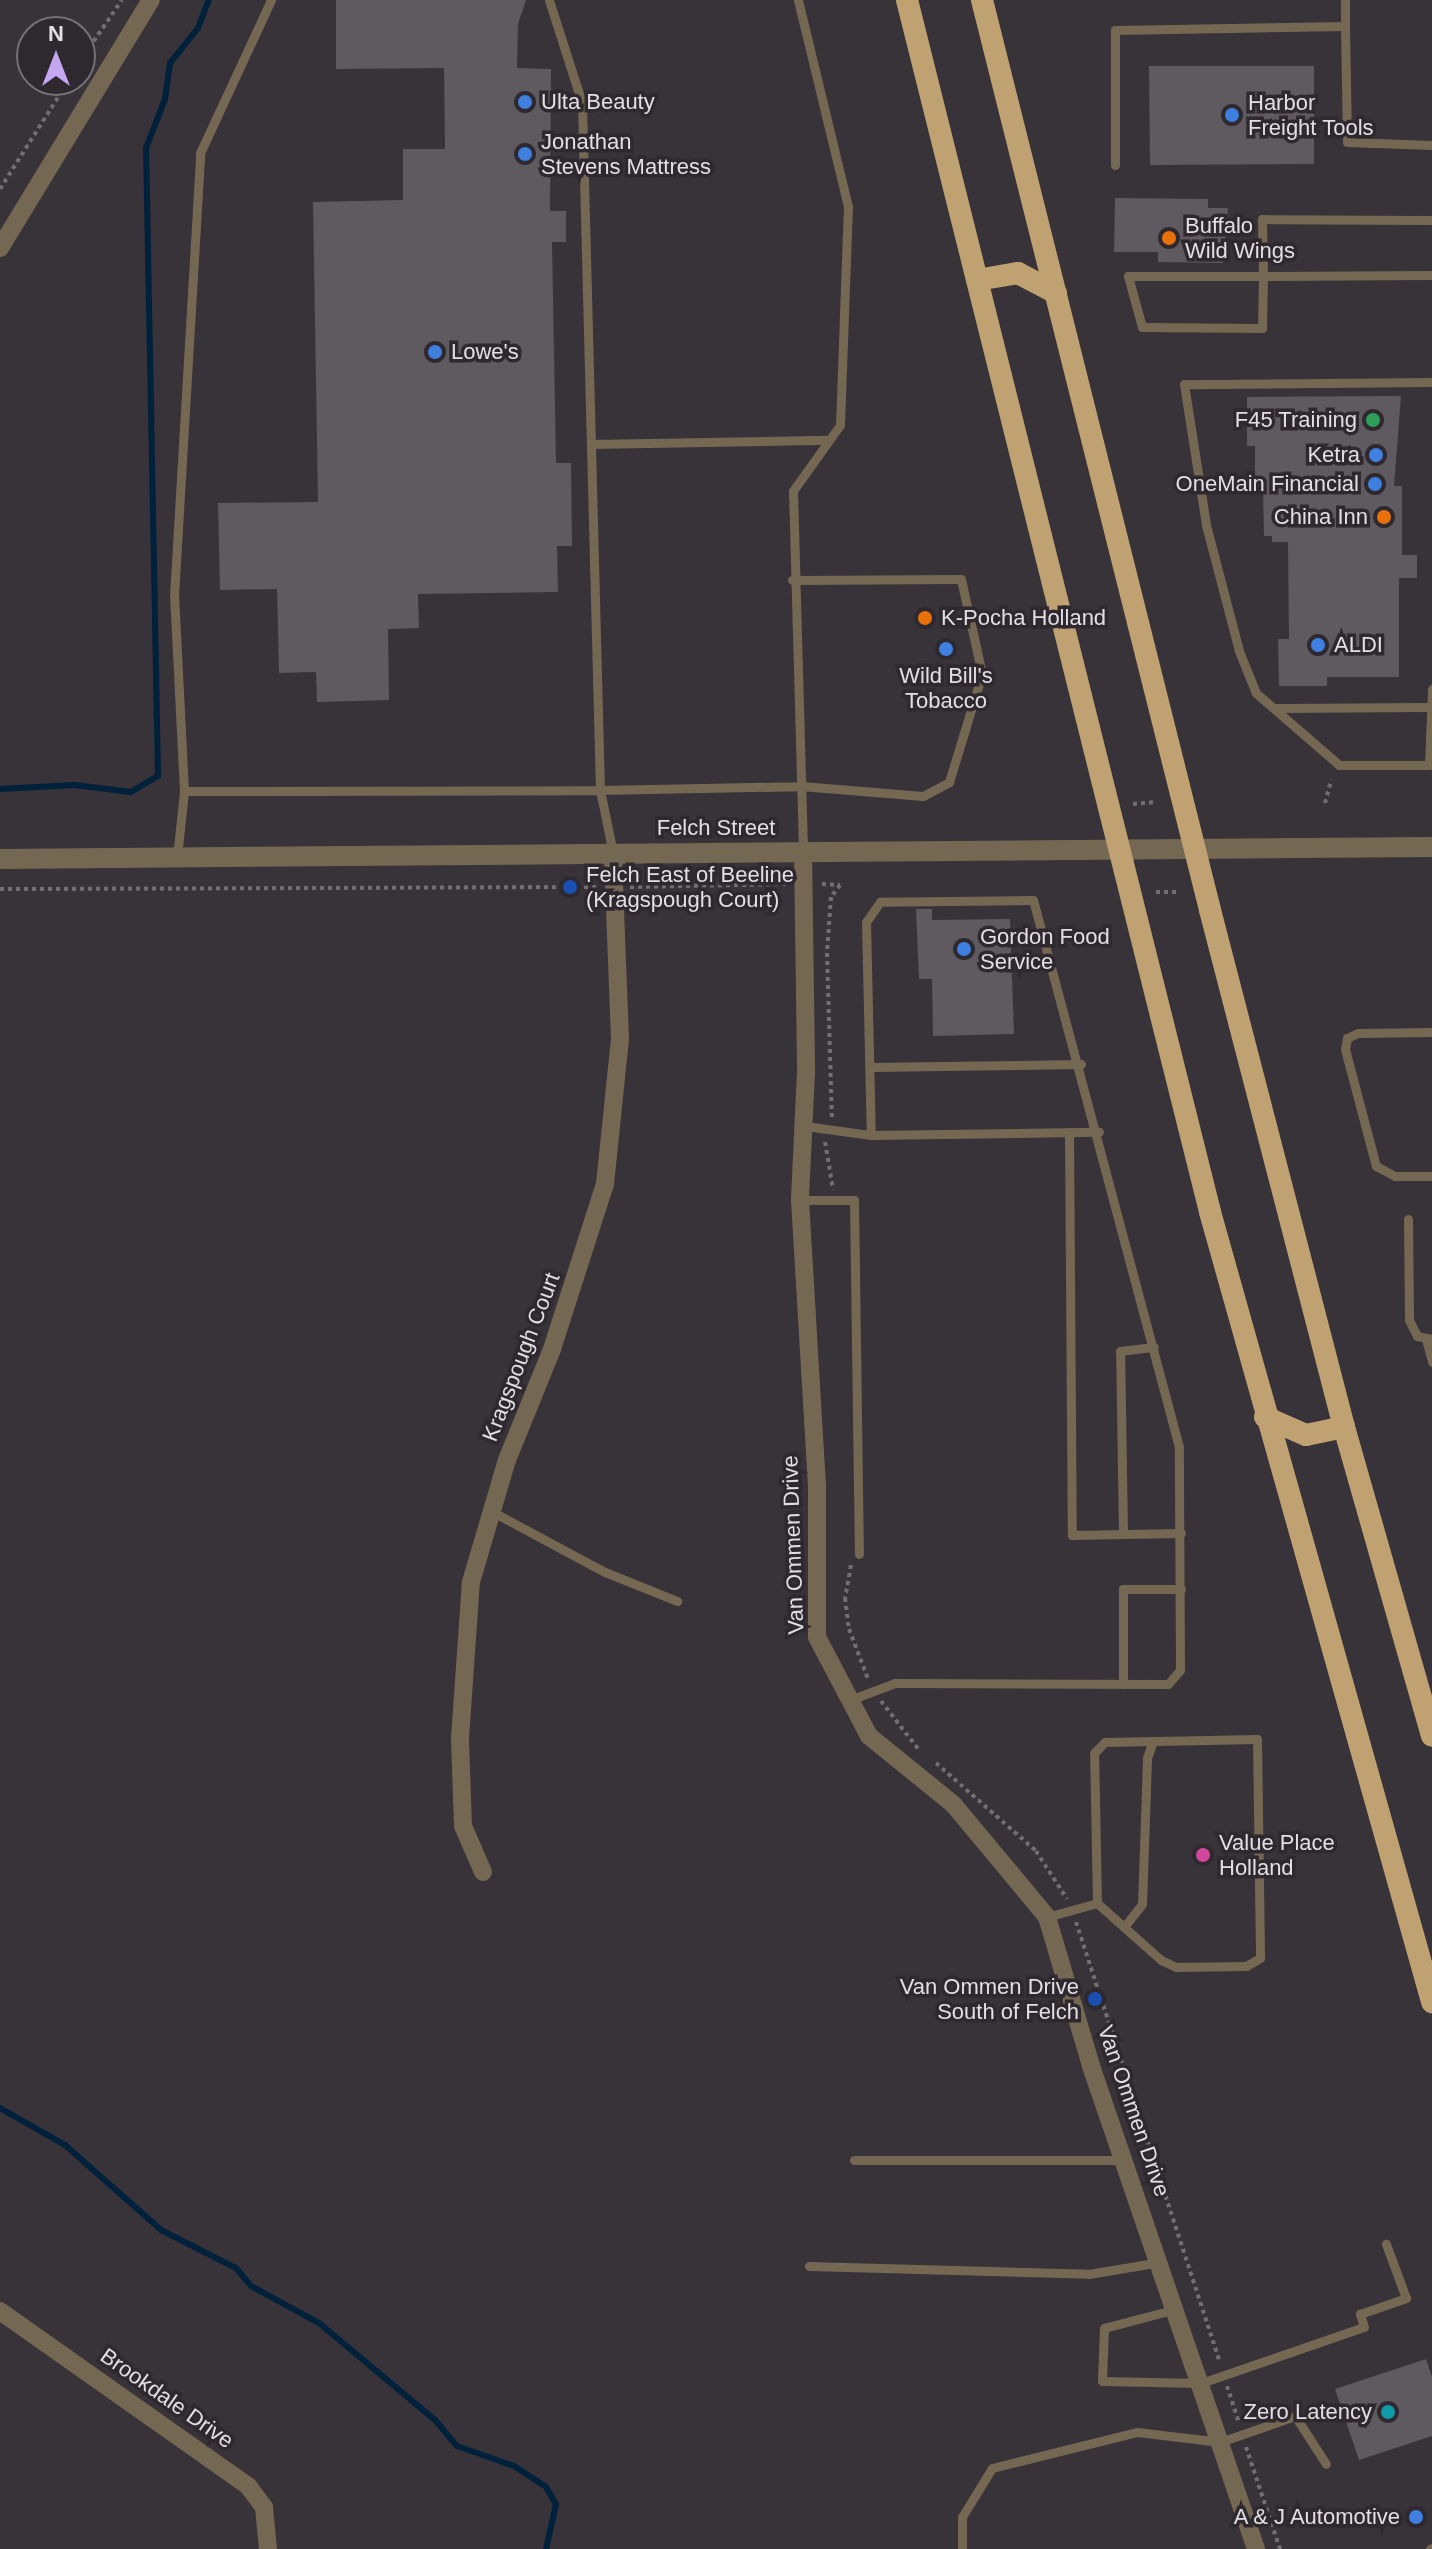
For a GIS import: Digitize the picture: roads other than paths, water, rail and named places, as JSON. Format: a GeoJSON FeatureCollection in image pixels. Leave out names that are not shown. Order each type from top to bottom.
{"type":"FeatureCollection","features":[{"type":"Feature","properties":{"kind":"highway"},"geometry":{"type":"LineString","coordinates":[[907,0],[1118,849],[1265,1417],[1432,2002]]}},
{"type":"Feature","properties":{"kind":"highway"},"geometry":{"type":"LineString","coordinates":[[982,0],[1344,1427],[1432,1736]]}},
{"type":"Feature","properties":{"kind":"highway"},"geometry":{"type":"LineString","coordinates":[[977,280],[1018,273],[1056,293]]}},
{"type":"Feature","properties":{"kind":"highway"},"geometry":{"type":"LineString","coordinates":[[1265,1417],[1306,1435],[1344,1427]]}},
{"type":"Feature","properties":{"kind":"street"},"geometry":{"type":"LineString","coordinates":[[0,248],[151,0]]}},
{"type":"Feature","properties":{"kind":"street","name":"Felch Street"},"geometry":{"type":"LineString","coordinates":[[0,859],[1432,847]]}},
{"type":"Feature","properties":{"kind":"street","name":"Van Ommen Drive"},"geometry":{"type":"LineString","coordinates":[[803,851],[805,1126],[800,1200],[817,1485],[817,1637],[869,1736],[953,1804],[1047,1917],[1091,2066],[1126,2160],[1256,2549]]}},
{"type":"Feature","properties":{"kind":"street","name":"Kragspough Court"},"geometry":{"type":"LineString","coordinates":[[483,1872],[463,1826],[460,1738],[471,1582],[491,1511],[587,1249],[605,1184],[620,1039],[613,853]]}},
{"type":"Feature","properties":{"kind":"street","name":"Brookdale Drive"},"geometry":{"type":"LineString","coordinates":[[0,2311],[248,2486],[264,2507],[268,2549]]}},
{"type":"Feature","properties":{"kind":"lane"},"geometry":{"type":"LineString","coordinates":[[177,857],[184,791],[174,596],[200,153],[271,0]]}},
{"type":"Feature","properties":{"kind":"lane"},"geometry":{"type":"LineString","coordinates":[[549,0],[582,103],[600,790],[613,853]]}},
{"type":"Feature","properties":{"kind":"lane"},"geometry":{"type":"LineString","coordinates":[[798,0],[848,206],[840,425],[793,491],[792,580],[803,851]]}},
{"type":"Feature","properties":{"kind":"lane"},"geometry":{"type":"LineString","coordinates":[[1345,0],[1347,142],[1432,145]]}},
{"type":"Feature","properties":{"kind":"lane"},"geometry":{"type":"LineString","coordinates":[[1115,165],[1115,30],[1345,26]]}},
{"type":"Feature","properties":{"kind":"lane"},"geometry":{"type":"LineString","coordinates":[[1432,220],[1262,219],[1263,276],[1262,328],[1142,327],[1128,276],[1263,276],[1432,275]]}},
{"type":"Feature","properties":{"kind":"lane"},"geometry":{"type":"LineString","coordinates":[[1432,382],[1184,384],[1206,525],[1239,651],[1256,693],[1277,708],[1339,765],[1429,765],[1428,707],[1432,689]]}},
{"type":"Feature","properties":{"kind":"lane"},"geometry":{"type":"LineString","coordinates":[[591,444],[829,440]]}},
{"type":"Feature","properties":{"kind":"lane"},"geometry":{"type":"LineString","coordinates":[[184,791],[801,786],[923,796],[938,791],[949,782],[982,674],[982,657],[961,579],[792,580]]}},
{"type":"Feature","properties":{"kind":"lane"},"geometry":{"type":"LineString","coordinates":[[1277,708],[1428,707]]}},
{"type":"Feature","properties":{"kind":"lane"},"geometry":{"type":"LineString","coordinates":[[850,1700],[895,1683],[1168,1684],[1180,1670],[1179,1447],[1081,1064],[1033,900],[880,902],[866,922],[871,1135]]}},
{"type":"Feature","properties":{"kind":"lane"},"geometry":{"type":"LineString","coordinates":[[1432,1032],[1358,1033],[1347,1038],[1345,1049],[1376,1166],[1395,1176],[1432,1176]]}},
{"type":"Feature","properties":{"kind":"lane"},"geometry":{"type":"LineString","coordinates":[[870,1067],[1081,1064]]}},
{"type":"Feature","properties":{"kind":"lane"},"geometry":{"type":"LineString","coordinates":[[805,1126],[871,1135],[1099,1132]]}},
{"type":"Feature","properties":{"kind":"lane"},"geometry":{"type":"LineString","coordinates":[[1069,1132],[1072,1535],[1181,1533]]}},
{"type":"Feature","properties":{"kind":"lane"},"geometry":{"type":"LineString","coordinates":[[800,1200],[854,1200],[859,1554]]}},
{"type":"Feature","properties":{"kind":"lane"},"geometry":{"type":"LineString","coordinates":[[1408,1219],[1409,1320],[1411,1329],[1429,1339],[1432,1362]]}},
{"type":"Feature","properties":{"kind":"lane"},"geometry":{"type":"LineString","coordinates":[[1123,1534],[1120,1351],[1154,1347]]}},
{"type":"Feature","properties":{"kind":"lane"},"geometry":{"type":"LineString","coordinates":[[491,1511],[605,1572],[677,1601]]}},
{"type":"Feature","properties":{"kind":"lane"},"geometry":{"type":"LineString","coordinates":[[1123,1684],[1123,1589],[1181,1589]]}},
{"type":"Feature","properties":{"kind":"lane"},"geometry":{"type":"LineString","coordinates":[[1257,1739],[1260,1958],[1246,1966],[1176,1967],[1097,1903],[1094,1753],[1105,1742],[1257,1739]]}},
{"type":"Feature","properties":{"kind":"lane"},"geometry":{"type":"LineString","coordinates":[[1124,1927],[1142,1904],[1147,1758],[1153,1741]]}},
{"type":"Feature","properties":{"kind":"lane"},"geometry":{"type":"LineString","coordinates":[[1047,1917],[1097,1903]]}},
{"type":"Feature","properties":{"kind":"lane"},"geometry":{"type":"LineString","coordinates":[[854,2160],[1126,2160]]}},
{"type":"Feature","properties":{"kind":"lane"},"geometry":{"type":"LineString","coordinates":[[1176,2309],[1104,2328],[1102,2381],[1201,2383],[1364,2327],[1360,2314],[1406,2298],[1386,2244]]}},
{"type":"Feature","properties":{"kind":"lane"},"geometry":{"type":"LineString","coordinates":[[809,2266],[1089,2274],[1160,2262]]}},
{"type":"Feature","properties":{"kind":"lane"},"geometry":{"type":"LineString","coordinates":[[962,2549],[962,2517],[992,2468],[1137,2432],[1220,2442],[1295,2416],[1326,2464]]}},
{"type":"Feature","properties":{"kind":"waterway"},"geometry":{"type":"LineString","coordinates":[[0,789],[74,785],[131,792],[158,776],[146,148],[165,99],[170,63],[198,28],[209,0]]}},
{"type":"Feature","properties":{"kind":"waterway"},"geometry":{"type":"LineString","coordinates":[[0,2108],[65,2145],[161,2230],[236,2268],[251,2286],[319,2323],[435,2420],[457,2446],[514,2466],[546,2487],[556,2504],[546,2549]]}},
{"type":"Feature","properties":{"kind":"place","name":"Ulta Beauty"},"geometry":{"type":"Point","coordinates":[525,102]}},
{"type":"Feature","properties":{"kind":"place","name":"Harbor Freight Tools"},"geometry":{"type":"Point","coordinates":[1232,115]}},
{"type":"Feature","properties":{"kind":"place","name":"Jonathan Stevens Mattress"},"geometry":{"type":"Point","coordinates":[525,154]}},
{"type":"Feature","properties":{"kind":"place","name":"Buffalo Wild Wings"},"geometry":{"type":"Point","coordinates":[1169,238]}},
{"type":"Feature","properties":{"kind":"place","name":"Lowe's"},"geometry":{"type":"Point","coordinates":[435,352]}},
{"type":"Feature","properties":{"kind":"place","name":"F45 Training"},"geometry":{"type":"Point","coordinates":[1373,420]}},
{"type":"Feature","properties":{"kind":"place","name":"Ketra"},"geometry":{"type":"Point","coordinates":[1376,455]}},
{"type":"Feature","properties":{"kind":"place","name":"OneMain Financial"},"geometry":{"type":"Point","coordinates":[1375,484]}},
{"type":"Feature","properties":{"kind":"place","name":"China Inn"},"geometry":{"type":"Point","coordinates":[1384,517]}},
{"type":"Feature","properties":{"kind":"place","name":"K-Pocha Holland"},"geometry":{"type":"Point","coordinates":[925,618]}},
{"type":"Feature","properties":{"kind":"place","name":"ALDI"},"geometry":{"type":"Point","coordinates":[1318,645]}},
{"type":"Feature","properties":{"kind":"place","name":"Wild Bill's Tobacco"},"geometry":{"type":"Point","coordinates":[946,649]}},
{"type":"Feature","properties":{"kind":"place","name":"Felch East of Beeline (Kragspough Court)"},"geometry":{"type":"Point","coordinates":[570,887]}},
{"type":"Feature","properties":{"kind":"place","name":"Gordon Food Service"},"geometry":{"type":"Point","coordinates":[964,949]}},
{"type":"Feature","properties":{"kind":"place","name":"Value Place Holland"},"geometry":{"type":"Point","coordinates":[1203,1855]}},
{"type":"Feature","properties":{"kind":"place","name":"Van Ommen Drive South of Felch"},"geometry":{"type":"Point","coordinates":[1095,1999]}},
{"type":"Feature","properties":{"kind":"place","name":"Zero Latency"},"geometry":{"type":"Point","coordinates":[1388,2412]}},
{"type":"Feature","properties":{"kind":"place","name":"A & J Automotive"},"geometry":{"type":"Point","coordinates":[1416,2517]}}]}
